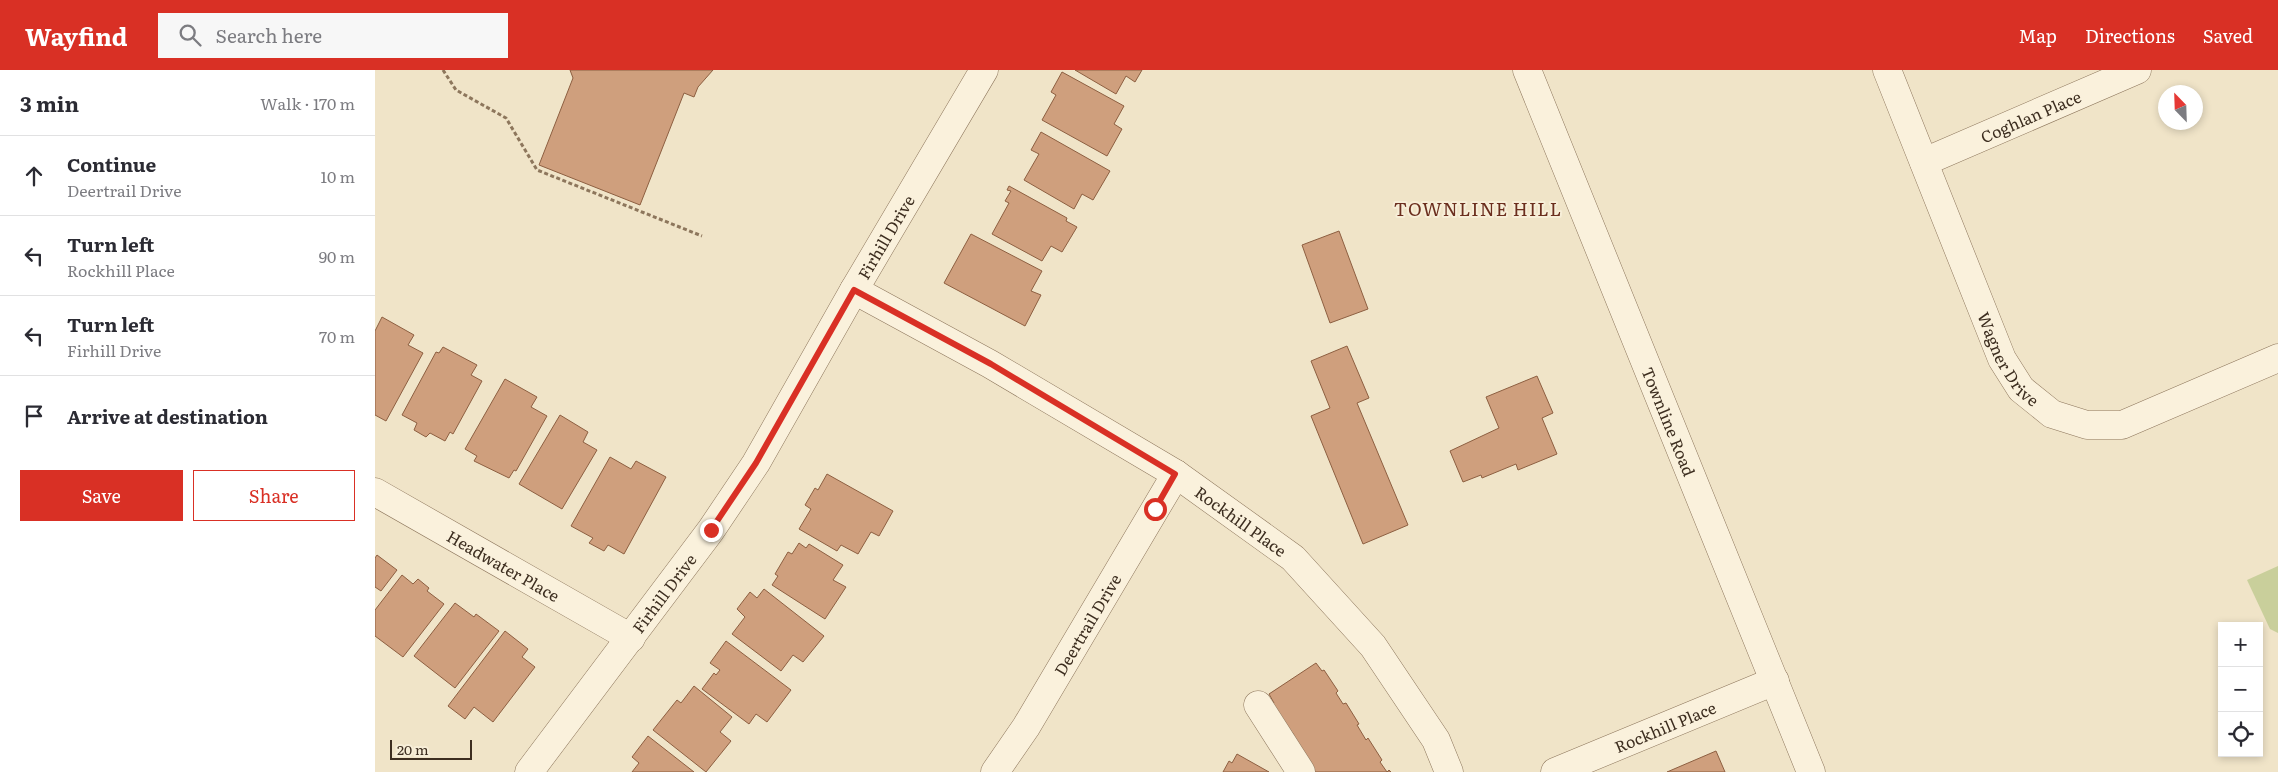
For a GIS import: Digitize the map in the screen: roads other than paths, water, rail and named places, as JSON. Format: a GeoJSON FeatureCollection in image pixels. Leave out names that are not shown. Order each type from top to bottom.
{"type":"FeatureCollection","features":[{"type":"Feature","properties":{"kind":"street","name":"Firhill Drive"},"geometry":{"type":"LineString","coordinates":[[529,772],[711,530],[756,463],[854,290],[984,70]]}},
{"type":"Feature","properties":{"kind":"street","name":"Townline Road"},"geometry":{"type":"LineString","coordinates":[[1527,70],[1811,772]]}},
{"type":"Feature","properties":{"kind":"street","name":"Wagner Drive"},"geometry":{"type":"LineString","coordinates":[[1887,70],[2002,359],[2021,388],[2052,414],[2087,424],[2122,425],[2278,358]]}},
{"type":"Feature","properties":{"kind":"street","name":"Coghlan Place"},"geometry":{"type":"LineString","coordinates":[[1924,162],[2137,70]]}},
{"type":"Feature","properties":{"kind":"street","name":"Rockhill Place"},"geometry":{"type":"LineString","coordinates":[[854,290],[991,364],[1175,474],[1293,558],[1373,646],[1436,740],[1449,772]]}},
{"type":"Feature","properties":{"kind":"street","name":"Deertrail Drive"},"geometry":{"type":"LineString","coordinates":[[995,772],[1026,727],[1175,474]]}},
{"type":"Feature","properties":{"kind":"street","name":"Headwater Place"},"geometry":{"type":"LineString","coordinates":[[375,492],[631,638]]}},
{"type":"Feature","properties":{"kind":"street","name":"Rockhill Place"},"geometry":{"type":"LineString","coordinates":[[1555,772],[1775,681]]}},
{"type":"Feature","properties":{"kind":"street"},"geometry":{"type":"LineString","coordinates":[[1258,705],[1301,772]]}},
{"type":"Feature","properties":{"kind":"district","name":"TOWNLINE HILL"},"geometry":{"type":"Point","coordinates":[1478,208]}}]}
